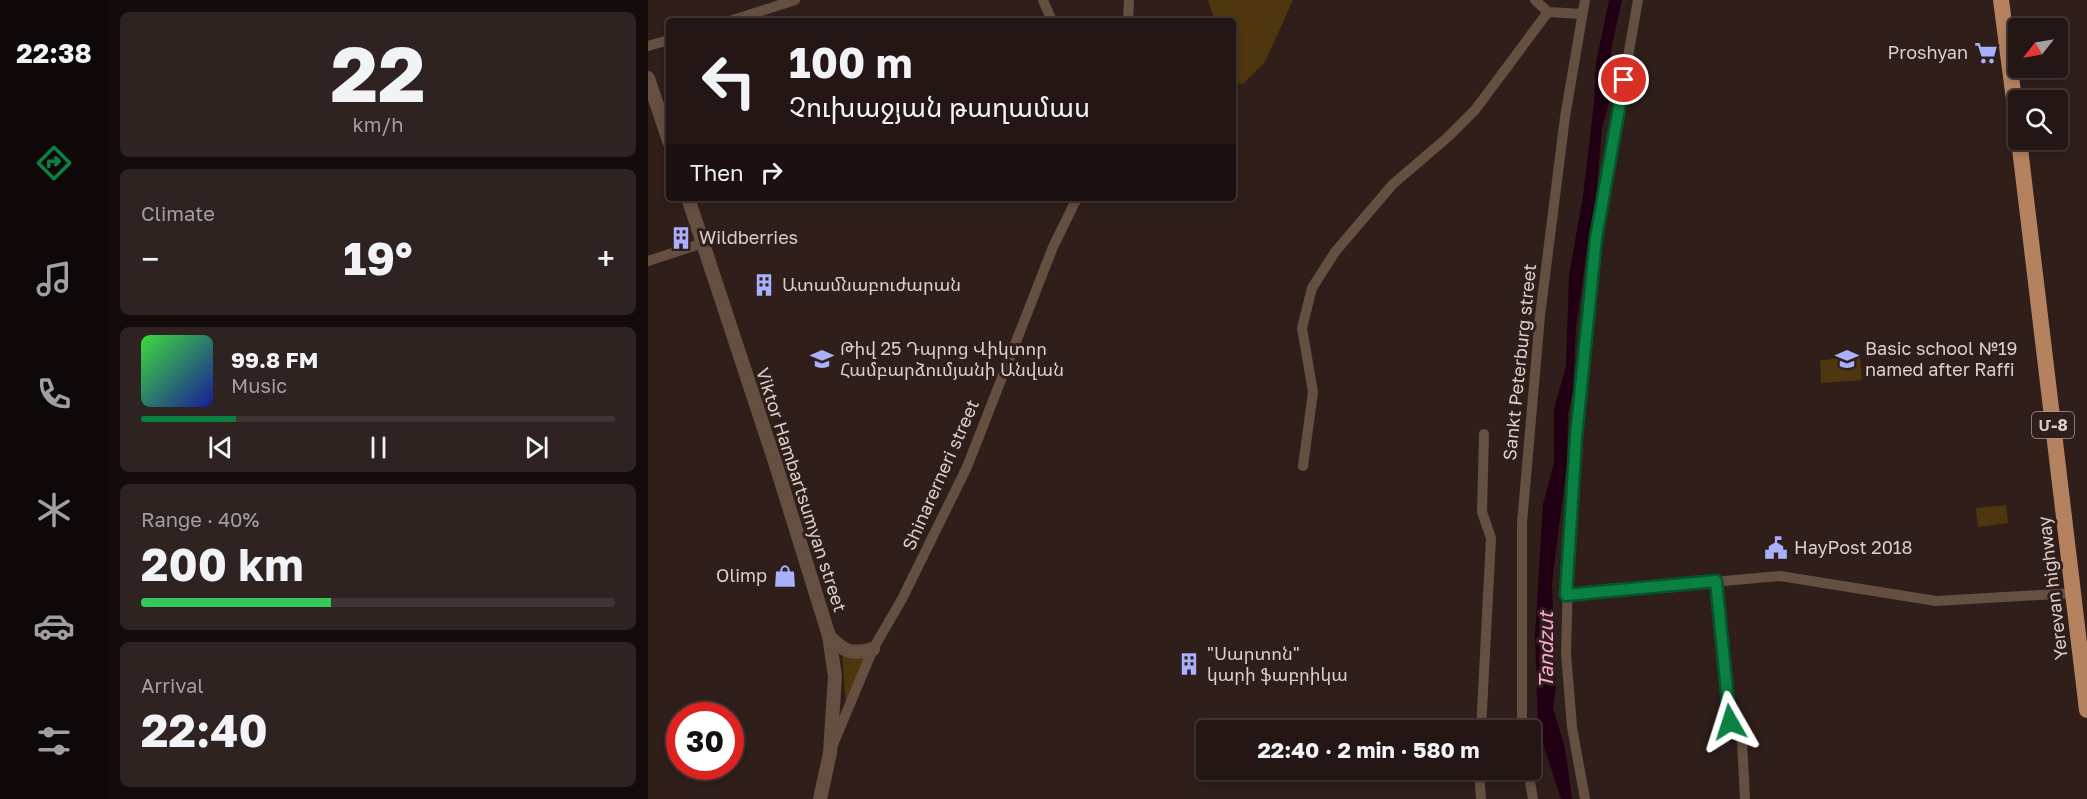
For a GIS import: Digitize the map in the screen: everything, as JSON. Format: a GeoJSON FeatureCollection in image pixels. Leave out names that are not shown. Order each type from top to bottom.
{"type":"FeatureCollection","features":[{"type":"Feature","properties":{"kind":"highway","name":"Yerevan highway"},"geometry":{"type":"LineString","coordinates":[[2001,0],[2013,90]]}},
{"type":"Feature","properties":{"kind":"highway","name":"Yerevan highway"},"geometry":{"type":"LineString","coordinates":[[2020,150],[2073,593],[2084,658],[2087,710]]}},
{"type":"Feature","properties":{"kind":"street"},"geometry":{"type":"LineString","coordinates":[[739,18],[795,0]]}},
{"type":"Feature","properties":{"kind":"street"},"geometry":{"type":"LineString","coordinates":[[1044,0],[1051,18]]}},
{"type":"Feature","properties":{"kind":"street"},"geometry":{"type":"LineString","coordinates":[[1128,18],[1129,0]]}},
{"type":"Feature","properties":{"kind":"street"},"geometry":{"type":"LineString","coordinates":[[1535,0],[1548,12],[1582,14]]}},
{"type":"Feature","properties":{"kind":"street","name":"Sankt Peterburg street"},"geometry":{"type":"LineString","coordinates":[[1522,720],[1522,523],[1542,304],[1565,117],[1585,0]]}},
{"type":"Feature","properties":{"kind":"street"},"geometry":{"type":"LineString","coordinates":[[1585,799],[1572,727],[1566,653],[1566,595],[1576,437],[1596,238],[1638,0]]}},
{"type":"Feature","properties":{"kind":"street"},"geometry":{"type":"LineString","coordinates":[[1303,466],[1313,392],[1302,328],[1312,288],[1335,252],[1393,184],[1476,110],[1548,12]]}},
{"type":"Feature","properties":{"kind":"street"},"geometry":{"type":"LineString","coordinates":[[648,46],[666,41]]}},
{"type":"Feature","properties":{"kind":"street"},"geometry":{"type":"LineString","coordinates":[[648,78],[666,132]]}},
{"type":"Feature","properties":{"kind":"street","name":"Viktor Hambartsumyan street"},"geometry":{"type":"LineString","coordinates":[[689,201],[772,453],[829,636],[835,676],[830,753],[820,799]]}},
{"type":"Feature","properties":{"kind":"street","name":"Shinarerneri street"},"geometry":{"type":"LineString","coordinates":[[830,753],[873,649],[902,599],[967,467],[1053,247],[1076,201]]}},
{"type":"Feature","properties":{"kind":"street"},"geometry":{"type":"LineString","coordinates":[[648,261],[703,243]]}},
{"type":"Feature","properties":{"kind":"street"},"geometry":{"type":"LineString","coordinates":[[1481,720],[1491,538],[1482,512],[1484,434]]}},
{"type":"Feature","properties":{"kind":"street"},"geometry":{"type":"LineString","coordinates":[[1566,595],[1780,576],[1936,601],[2073,593]]}},
{"type":"Feature","properties":{"kind":"street"},"geometry":{"type":"LineString","coordinates":[[1716,581],[1730,722],[1742,741],[1745,799]]}},
{"type":"Feature","properties":{"kind":"street"},"geometry":{"type":"LineString","coordinates":[[829,636],[849,653],[857,654],[873,649]]}},
{"type":"Feature","properties":{"kind":"street"},"geometry":{"type":"LineString","coordinates":[[1480,780],[1481,799]]}},
{"type":"Feature","properties":{"kind":"street"},"geometry":{"type":"LineString","coordinates":[[1530,780],[1533,799]]}},
{"type":"Feature","properties":{"kind":"shaded area"},"geometry":{"type":"Polygon","coordinates":[[[1208,0],[1293,0],[1265,62],[1243,84],[1236,83],[1236,18],[1214,18],[1208,0]]]}},
{"type":"Feature","properties":{"kind":"shaded area"},"geometry":{"type":"Polygon","coordinates":[[[1860,357],[1862,380],[1821,383],[1820,360],[1860,357]]]}},
{"type":"Feature","properties":{"kind":"shaded area"},"geometry":{"type":"Polygon","coordinates":[[[2006,505],[2008,523],[1978,527],[1976,508],[2006,505]]]}},
{"type":"Feature","properties":{"kind":"shaded area"},"geometry":{"type":"Polygon","coordinates":[[[842,653],[867,656],[846,703],[842,653]]]}},
{"type":"Feature","properties":{"kind":"water","name":"Tandzut"},"geometry":{"type":"Polygon","coordinates":[[[1609,0],[1622,0],[1611,50],[1612,92],[1602,128],[1595,211],[1588,242],[1576,327],[1573,389],[1568,414],[1567,463],[1552,583],[1556,687],[1553,708],[1565,748],[1572,799],[1561,799],[1541,737],[1541,720],[1538,720],[1535,635],[1543,504],[1554,463],[1554,409],[1566,366],[1569,276],[1583,196],[1594,103],[1596,63],[1609,0]]]}},
{"type":"Feature","properties":{"kind":"place","name":"Proshyan"},"geometry":{"type":"Point","coordinates":[1986,53]}},
{"type":"Feature","properties":{"kind":"place","name":"Wildberries"},"geometry":{"type":"Point","coordinates":[681,238]}},
{"type":"Feature","properties":{"kind":"place","name":"Ատամնաբուժարան"},"geometry":{"type":"Point","coordinates":[764,285]}},
{"type":"Feature","properties":{"kind":"place","name":"Թիվ 25 Դպրոց Վիկտոր Համբարձումյանի Անվան"},"geometry":{"type":"Point","coordinates":[822,359]}},
{"type":"Feature","properties":{"kind":"place","name":"Basic school №19 named after Raffi"},"geometry":{"type":"Point","coordinates":[1847,359]}},
{"type":"Feature","properties":{"kind":"place","name":"HayPost 2018"},"geometry":{"type":"Point","coordinates":[1776,548]}},
{"type":"Feature","properties":{"kind":"place","name":"Olimp"},"geometry":{"type":"Point","coordinates":[785,576]}},
{"type":"Feature","properties":{"kind":"place","name":"\"Սարտոն\" կարի ֆաբրիկա"},"geometry":{"type":"Point","coordinates":[1189,664]}},
{"type":"Feature","properties":{"kind":"route"},"geometry":{"type":"LineString","coordinates":[[1624,80],[1596,238],[1570,507],[1566,595],[1716,581],[1730,722]]}}]}
